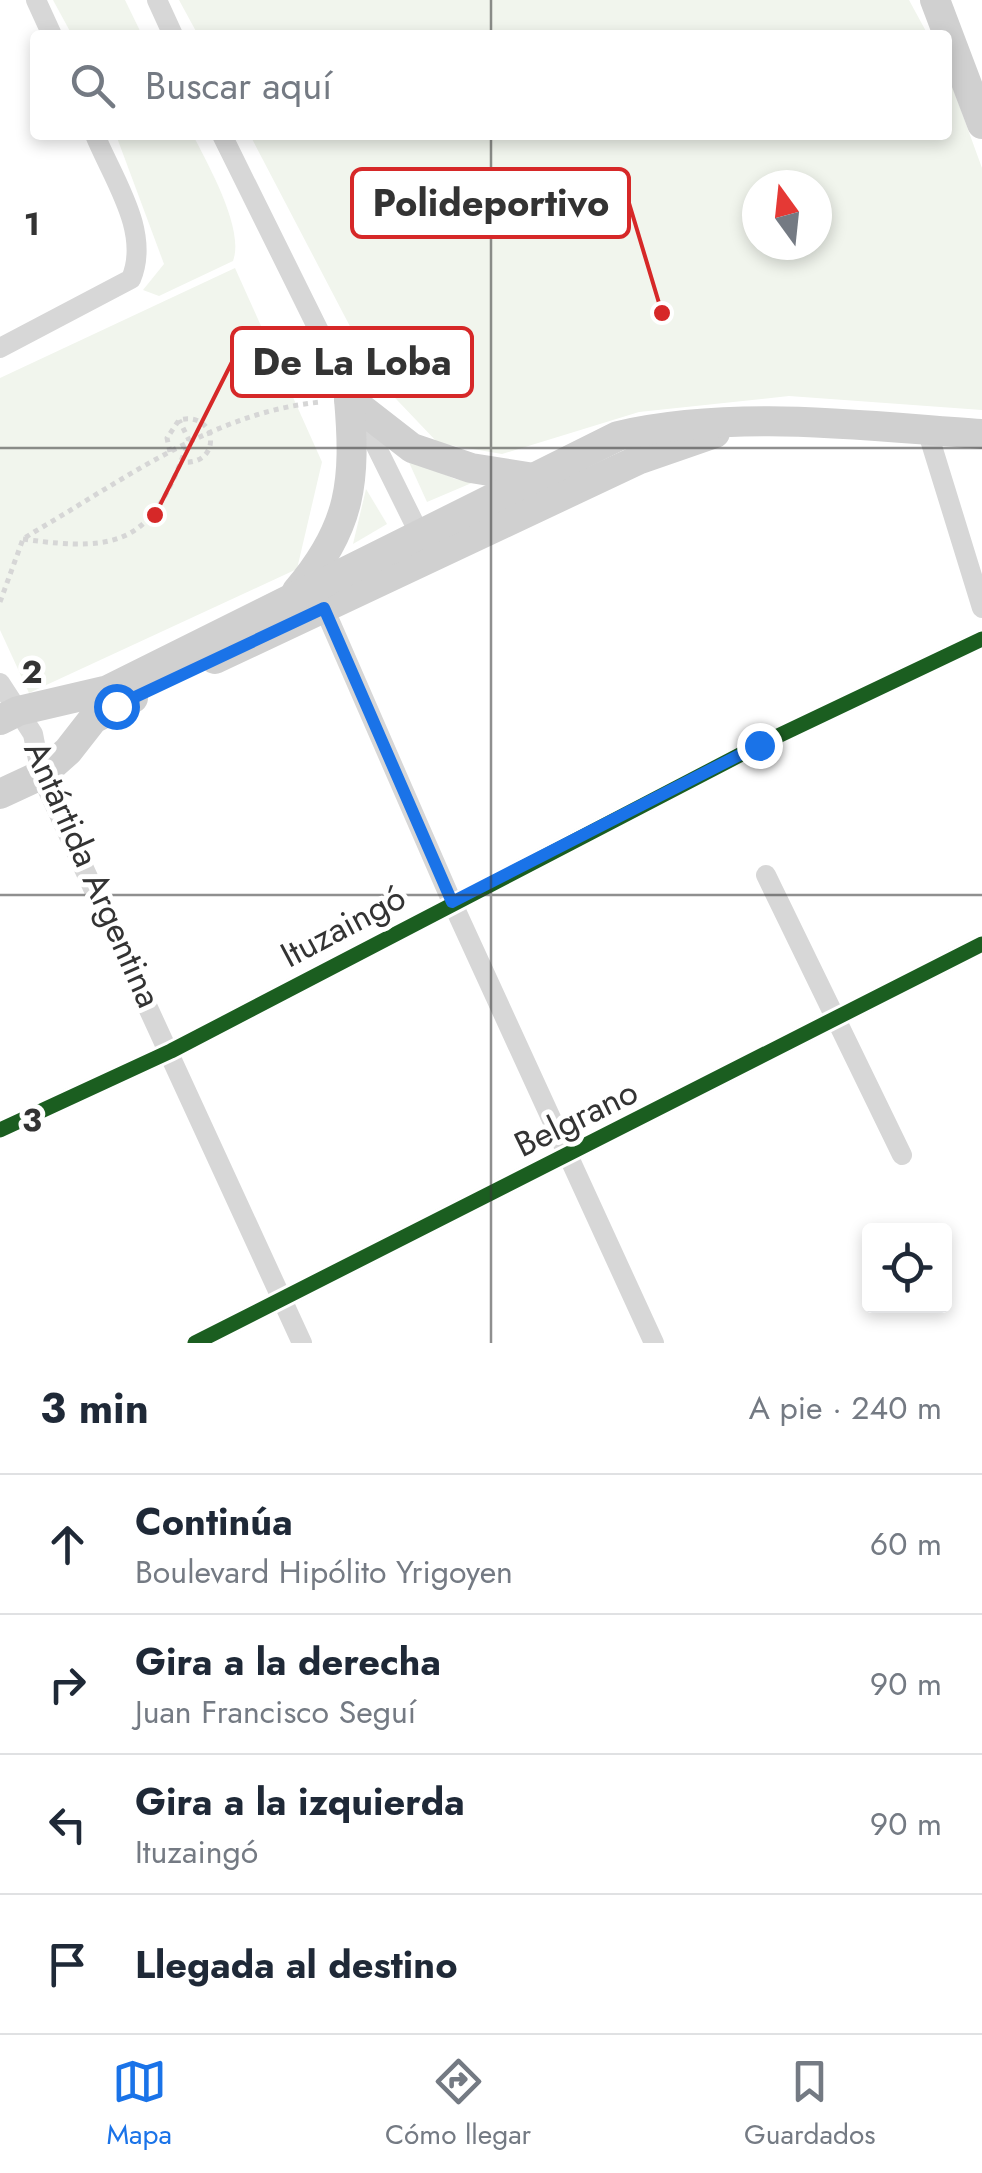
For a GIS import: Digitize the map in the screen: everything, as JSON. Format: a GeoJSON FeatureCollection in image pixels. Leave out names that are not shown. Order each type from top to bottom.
{"type":"FeatureCollection","features":[{"type":"Feature","properties":{"kind":"main road"},"geometry":{"type":"LineString","coordinates":[[934,0],[946,30]]}},
{"type":"Feature","properties":{"kind":"main road"},"geometry":{"type":"LineString","coordinates":[[952,46],[982,124]]}},
{"type":"Feature","properties":{"kind":"main road"},"geometry":{"type":"LineString","coordinates":[[349,399],[412,448],[471,468],[534,478]]}},
{"type":"Feature","properties":{"kind":"main road"},"geometry":{"type":"LineString","coordinates":[[289,600],[319,565],[346,514],[354,464],[349,399]]}},
{"type":"Feature","properties":{"kind":"main road"},"geometry":{"type":"LineString","coordinates":[[9,715],[108,690],[289,600],[640,458],[751,423]]}},
{"type":"Feature","properties":{"kind":"main road"},"geometry":{"type":"LineString","coordinates":[[0,794],[41,775],[68,751],[93,719],[324,608],[534,478],[618,436],[670,424],[751,423],[982,434]]}},
{"type":"Feature","properties":{"kind":"street"},"geometry":{"type":"LineString","coordinates":[[36,0],[50,30]]}},
{"type":"Feature","properties":{"kind":"street"},"geometry":{"type":"LineString","coordinates":[[156,0],[171,30]]}},
{"type":"Feature","properties":{"kind":"street"},"geometry":{"type":"LineString","coordinates":[[0,348],[131,278],[139,259],[138,236],[96,140]]}},
{"type":"Feature","properties":{"kind":"street"},"geometry":{"type":"LineString","coordinates":[[224,140],[349,399],[426,546]]}},
{"type":"Feature","properties":{"kind":"street"},"geometry":{"type":"LineString","coordinates":[[928,430],[982,608]]}},
{"type":"Feature","properties":{"kind":"street"},"geometry":{"type":"LineString","coordinates":[[324,608],[566,1156],[654,1343]]}},
{"type":"Feature","properties":{"kind":"street","name":"Ituzaingó"},"geometry":{"type":"LineString","coordinates":[[0,1130],[172,1051],[759,745],[982,639]]}},
{"type":"Feature","properties":{"kind":"street","name":"Antártida Argentina"},"geometry":{"type":"LineString","coordinates":[[0,683],[9,715],[32,734],[41,775],[172,1051],[302,1343]]}},
{"type":"Feature","properties":{"kind":"street"},"geometry":{"type":"LineString","coordinates":[[766,874],[902,1155]]}},
{"type":"Feature","properties":{"kind":"street","name":"Belgrano"},"geometry":{"type":"LineString","coordinates":[[195,1343],[836,1022],[982,944]]}},
{"type":"Feature","properties":{"kind":"path"},"geometry":{"type":"LineString","coordinates":[[0,602],[23,539],[189,440],[279,406],[349,399]]}},
{"type":"Feature","properties":{"kind":"path"},"geometry":{"type":"LineString","coordinates":[[170,452],[169,431],[179,420],[194,418],[210,431]]}},
{"type":"Feature","properties":{"kind":"path"},"geometry":{"type":"LineString","coordinates":[[23,539],[95,546],[135,534],[160,508],[181,462],[189,440],[179,420]]}},
{"type":"Feature","properties":{"kind":"path"},"geometry":{"type":"LineString","coordinates":[[181,462],[196,462],[209,454],[210,431]]}},
{"type":"Feature","properties":{"kind":"shaded area"},"geometry":{"type":"Polygon","coordinates":[[[53,0],[125,0],[140,30],[69,30],[53,0]]]}},
{"type":"Feature","properties":{"kind":"shaded area"},"geometry":{"type":"Polygon","coordinates":[[[179,0],[909,0],[925,30],[195,30],[179,0]]]}},
{"type":"Feature","properties":{"kind":"shaded area"},"geometry":{"type":"Polygon","coordinates":[[[952,86],[982,168],[982,410],[789,396],[639,412],[502,454],[438,443],[378,380],[253,140],[952,140],[952,86]]]}},
{"type":"Feature","properties":{"kind":"shaded area"},"geometry":{"type":"Polygon","coordinates":[[[118,140],[195,140],[230,215],[233,261],[159,296],[143,290],[164,264],[118,140]]]}},
{"type":"Feature","properties":{"kind":"shaded area"},"geometry":{"type":"Polygon","coordinates":[[[235,268],[322,462],[297,569],[29,693],[0,630],[0,378],[235,268]]]}},
{"type":"Feature","properties":{"kind":"shaded area"},"geometry":{"type":"Polygon","coordinates":[[[407,458],[455,479],[474,482],[427,502],[407,458]]]}},
{"type":"Feature","properties":{"kind":"shaded area"},"geometry":{"type":"Polygon","coordinates":[[[366,489],[387,524],[353,544],[366,489]]]}},
{"type":"Feature","properties":{"kind":"cycle path"},"geometry":{"type":"LineString","coordinates":[[0,1130],[171,1051],[759,745],[982,639]]}},
{"type":"Feature","properties":{"kind":"cycle path"},"geometry":{"type":"LineString","coordinates":[[195,1343],[982,944]]}},
{"type":"Feature","properties":{"kind":"place","name":"Polideportivo"},"geometry":{"type":"Point","coordinates":[662,313]}},
{"type":"Feature","properties":{"kind":"place","name":"De La Loba"},"geometry":{"type":"Point","coordinates":[155,515]}},
{"type":"Feature","properties":{"kind":"route"},"geometry":{"type":"LineString","coordinates":[[116,706],[324,608],[452,902],[759,745]]}}]}
